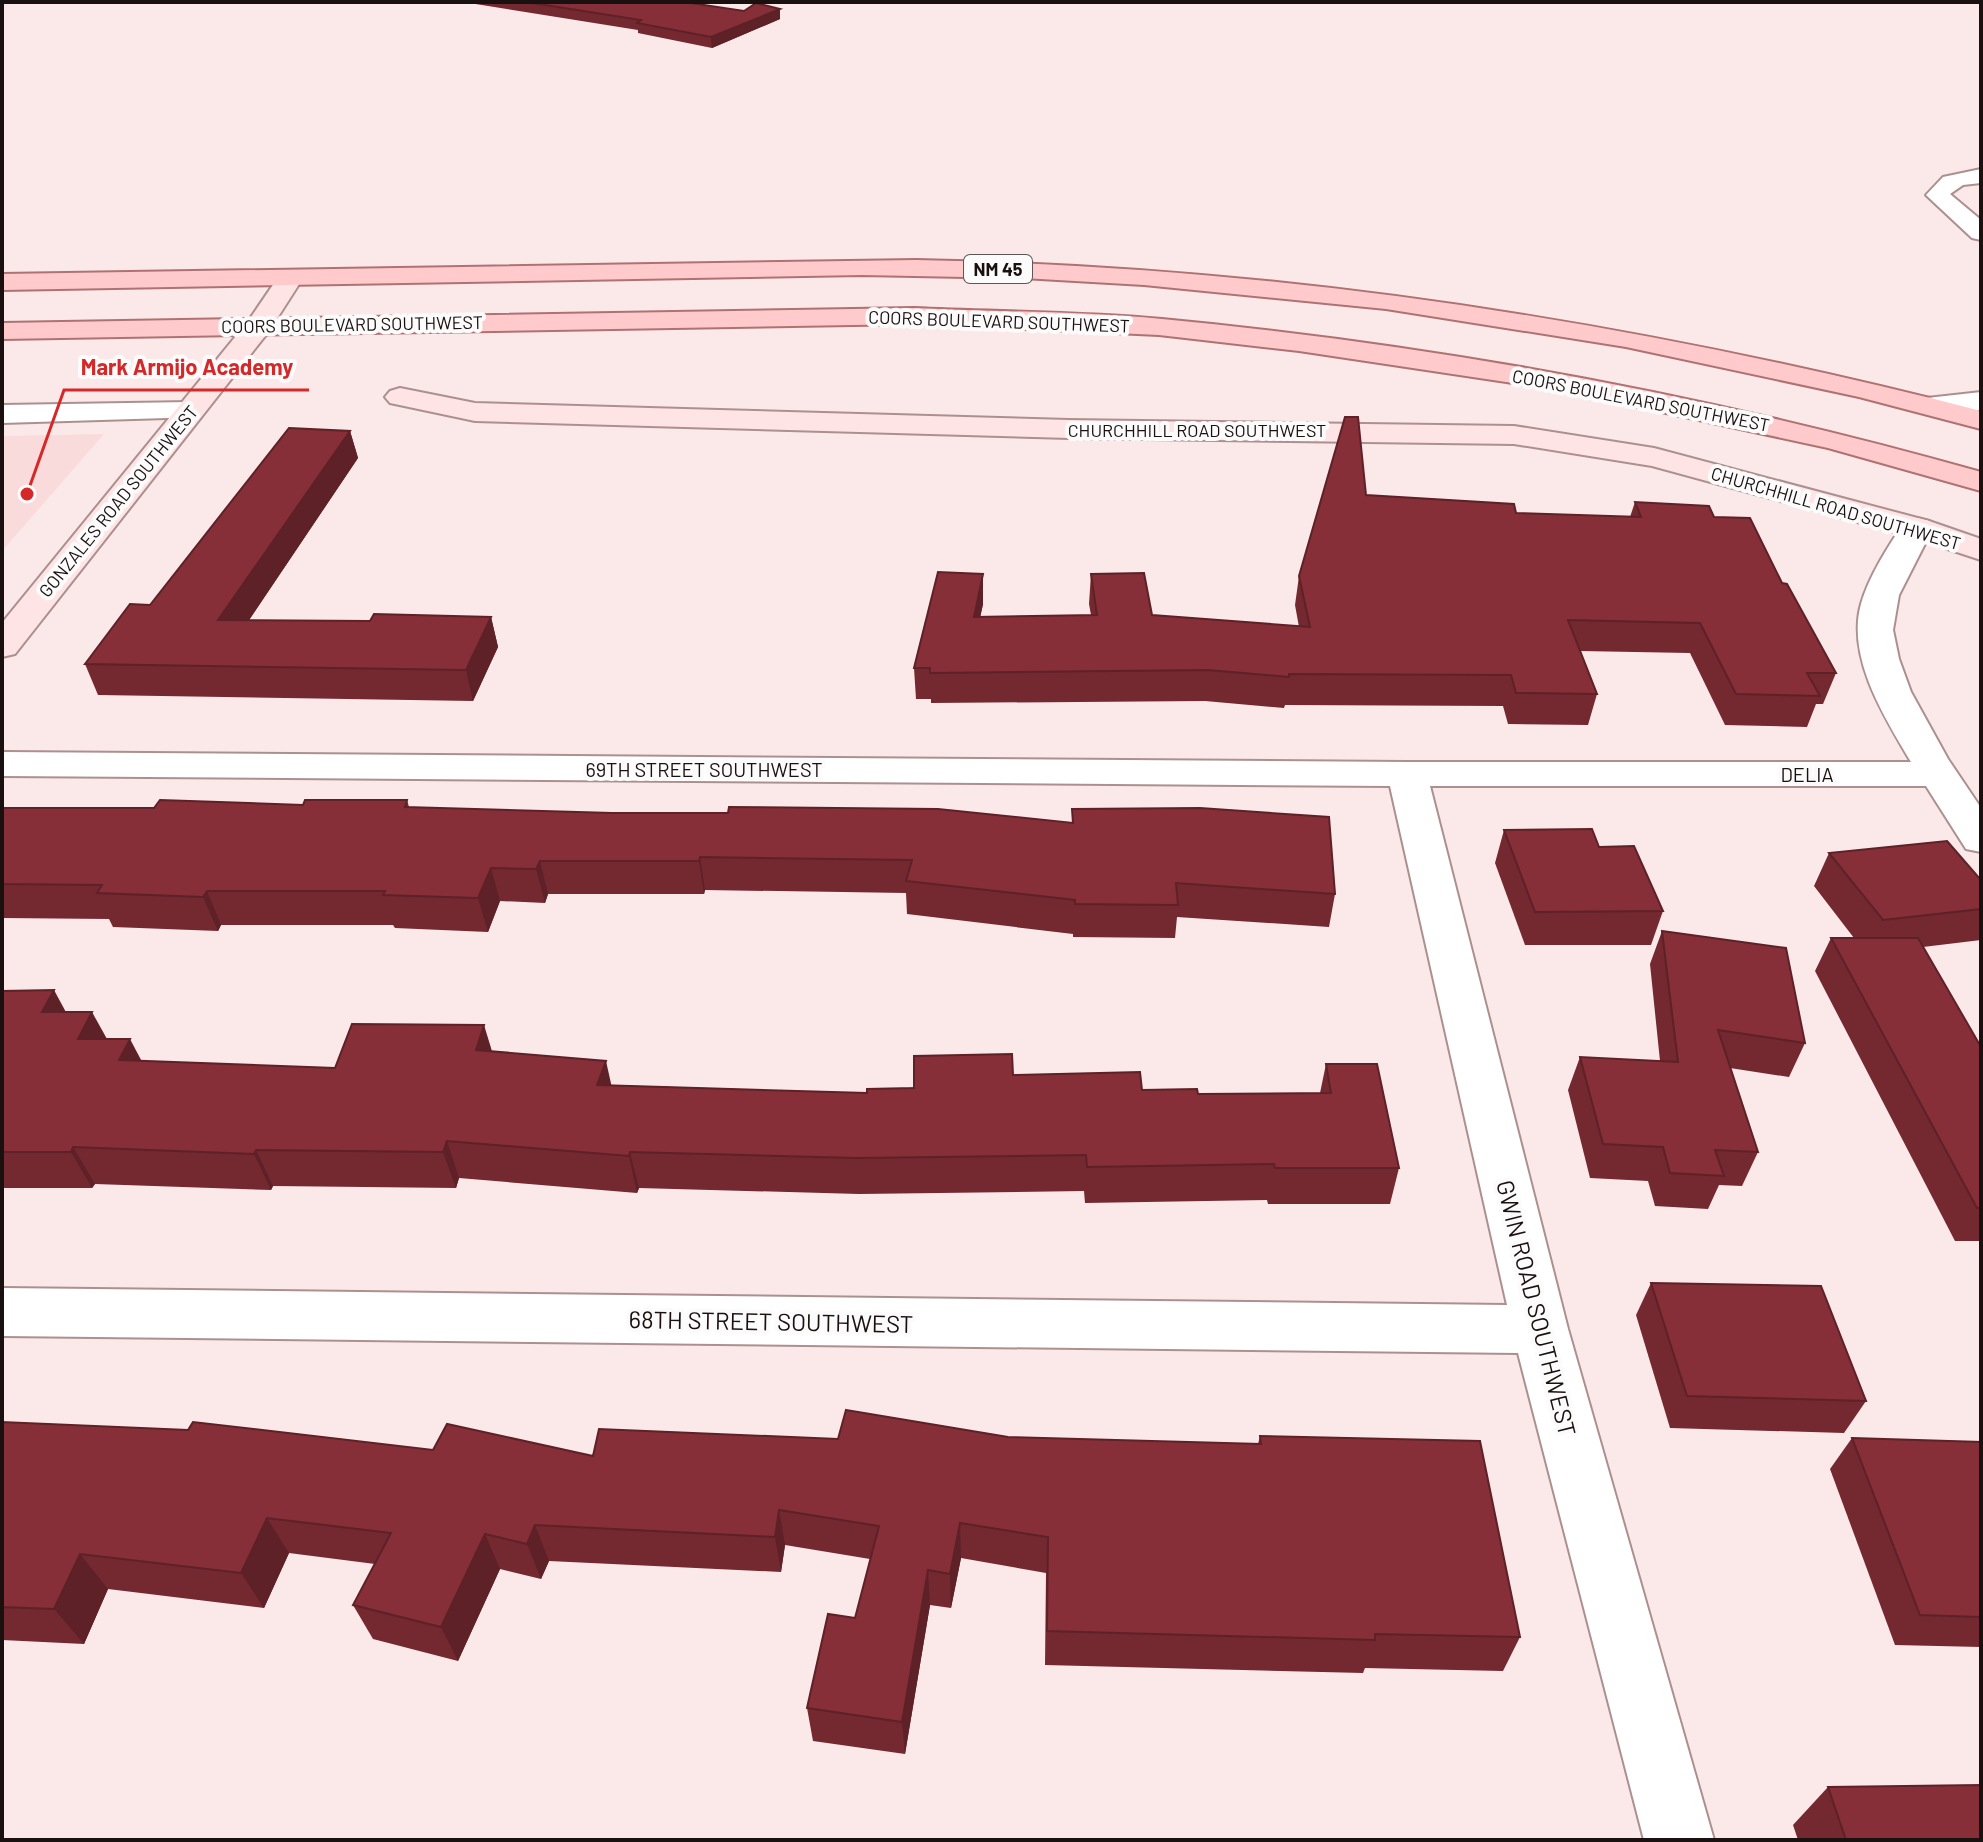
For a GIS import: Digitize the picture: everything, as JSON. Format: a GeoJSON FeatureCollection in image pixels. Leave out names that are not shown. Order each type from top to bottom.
{"type":"FeatureCollection","features":[{"type":"Feature","properties":{"kind":"main road","name":"NM 45"},"geometry":{"type":"LineString","coordinates":[[2,282],[899,267],[1033,270],[1217,282],[1446,308],[1557,325],[1778,370],[1981,420]]}},
{"type":"Feature","properties":{"kind":"main road","name":"COORS BOULEVARD SOUTHWEST"},"geometry":{"type":"LineString","coordinates":[[2,331],[914,316],[1159,327],[1299,343],[1560,381],[1834,440],[1981,482]]}},
{"type":"Feature","properties":{"kind":"main road"},"geometry":{"type":"LineString","coordinates":[[1834,440],[1923,455],[1981,457]]}},
{"type":"Feature","properties":{"kind":"street"},"geometry":{"type":"LineString","coordinates":[[1981,176],[1951,180],[1942,186],[1938,195],[1981,233]]}},
{"type":"Feature","properties":{"kind":"street","name":"GONZALES ROAD SOUTHWEST"},"geometry":{"type":"LineString","coordinates":[[2,646],[259,325],[290,278]]}},
{"type":"Feature","properties":{"kind":"street","name":"CHURCHHILL ROAD SOUTHWEST"},"geometry":{"type":"LineString","coordinates":[[400,397],[475,412],[1069,429],[1514,435],[1654,457],[1917,528],[1981,550]]}},
{"type":"Feature","properties":{"kind":"street"},"geometry":{"type":"LineString","coordinates":[[1928,405],[1981,401]]}},
{"type":"Feature","properties":{"kind":"street"},"geometry":{"type":"LineString","coordinates":[[2,414],[190,411]]}},
{"type":"Feature","properties":{"kind":"street"},"geometry":{"type":"LineString","coordinates":[[1917,528],[1877,606],[1874,637],[1888,682],[1937,774],[1981,839]]}},
{"type":"Feature","properties":{"kind":"street","name":"69TH STREET SOUTHWEST"},"geometry":{"type":"LineString","coordinates":[[2,764],[1407,774]]}},
{"type":"Feature","properties":{"kind":"street","name":"DELIA"},"geometry":{"type":"LineString","coordinates":[[1407,774],[1937,774]]}},
{"type":"Feature","properties":{"kind":"street","name":"GWIN ROAD SOUTHWEST"},"geometry":{"type":"LineString","coordinates":[[1407,774],[1540,1329],[1679,1840]]}},
{"type":"Feature","properties":{"kind":"street","name":"68TH STREET SOUTHWEST"},"geometry":{"type":"LineString","coordinates":[[2,1312],[1540,1329]]}},
{"type":"Feature","properties":{"kind":"shaded area"},"geometry":{"type":"Polygon","coordinates":[[[104,434],[2,551],[2,436],[104,434]]]}},
{"type":"Feature","properties":{"kind":"building"},"geometry":{"type":"Polygon","coordinates":[[[526,2],[684,2],[744,11],[756,3],[780,9],[711,37],[637,23],[641,20],[526,2]]]}},
{"type":"Feature","properties":{"kind":"building"},"geometry":{"type":"Polygon","coordinates":[[[1345,417],[1358,417],[1366,495],[1514,504],[1516,513],[1641,517],[1635,502],[1709,506],[1714,517],[1750,518],[1782,583],[1787,584],[1836,673],[1807,673],[1820,696],[1736,694],[1700,623],[1568,620],[1597,694],[1516,693],[1511,675],[1289,674],[1289,677],[1208,670],[930,673],[930,668],[914,668],[938,572],[983,574],[974,617],[1097,615],[1091,574],[1144,573],[1152,615],[1310,627],[1299,576],[1345,417]]]}},
{"type":"Feature","properties":{"kind":"building"},"geometry":{"type":"Polygon","coordinates":[[[289,428],[350,431],[218,620],[370,621],[374,614],[491,617],[466,670],[85,664],[130,604],[150,605],[289,428]]]}},
{"type":"Feature","properties":{"kind":"building"},"geometry":{"type":"Polygon","coordinates":[[[160,800],[303,805],[305,800],[407,800],[405,807],[612,813],[728,813],[729,807],[938,809],[1073,823],[1072,809],[1200,808],[1329,817],[1335,894],[1176,883],[1178,905],[1075,904],[1075,900],[906,881],[912,860],[700,857],[699,861],[540,861],[536,869],[491,868],[478,898],[383,895],[385,891],[207,891],[203,897],[97,893],[102,885],[2,884],[2,808],[154,808],[160,800]]]}},
{"type":"Feature","properties":{"kind":"building"},"geometry":{"type":"Polygon","coordinates":[[[1592,829],[1599,847],[1634,846],[1663,911],[1535,912],[1504,830],[1592,829]]]}},
{"type":"Feature","properties":{"kind":"building"},"geometry":{"type":"Polygon","coordinates":[[[1947,841],[1981,880],[1981,909],[1883,920],[1829,853],[1947,841]]]}},
{"type":"Feature","properties":{"kind":"building"},"geometry":{"type":"Polygon","coordinates":[[[1662,931],[1786,948],[1805,1043],[1718,1030],[1758,1152],[1715,1150],[1724,1176],[1670,1173],[1663,1147],[1603,1144],[1580,1057],[1678,1062],[1662,931]]]}},
{"type":"Feature","properties":{"kind":"building"},"geometry":{"type":"Polygon","coordinates":[[[1831,938],[1918,938],[1981,1047],[1981,1208],[1977,1208],[1831,938]]]}},
{"type":"Feature","properties":{"kind":"building"},"geometry":{"type":"Polygon","coordinates":[[[54,990],[42,1012],[92,1012],[78,1039],[130,1039],[119,1060],[335,1068],[352,1024],[484,1025],[476,1050],[606,1061],[597,1085],[867,1093],[867,1089],[914,1088],[914,1056],[1012,1054],[1013,1075],[1140,1072],[1142,1090],[1197,1089],[1198,1094],[1331,1093],[1326,1064],[1377,1064],[1399,1168],[1275,1168],[1274,1164],[1087,1167],[1086,1155],[856,1158],[630,1152],[629,1156],[447,1141],[443,1152],[256,1150],[254,1154],[73,1147],[71,1152],[2,1152],[2,991],[54,990]]]}},
{"type":"Feature","properties":{"kind":"building"},"geometry":{"type":"Polygon","coordinates":[[[1651,1283],[1821,1286],[1866,1401],[1687,1396],[1651,1283]]]}},
{"type":"Feature","properties":{"kind":"building"},"geometry":{"type":"Polygon","coordinates":[[[846,1410],[1008,1437],[1261,1444],[1260,1436],[1480,1441],[1520,1637],[1375,1634],[1375,1640],[1047,1631],[1048,1537],[960,1523],[950,1574],[928,1570],[902,1722],[807,1708],[828,1614],[855,1618],[879,1526],[779,1510],[775,1537],[535,1525],[527,1544],[485,1534],[441,1627],[353,1605],[391,1533],[267,1518],[241,1573],[80,1554],[54,1609],[2,1607],[2,1422],[188,1430],[193,1422],[433,1450],[447,1424],[593,1456],[599,1429],[838,1439],[846,1410]]]}},
{"type":"Feature","properties":{"kind":"building"},"geometry":{"type":"Polygon","coordinates":[[[1852,1438],[1981,1442],[1981,1617],[1920,1615],[1852,1438]]]}},
{"type":"Feature","properties":{"kind":"building"},"geometry":{"type":"Polygon","coordinates":[[[1981,1785],[1981,1840],[1846,1840],[1828,1787],[1981,1785]]]}},
{"type":"Feature","properties":{"kind":"place","name":"Mark Armijo Academy"},"geometry":{"type":"Point","coordinates":[27,494]}}]}
